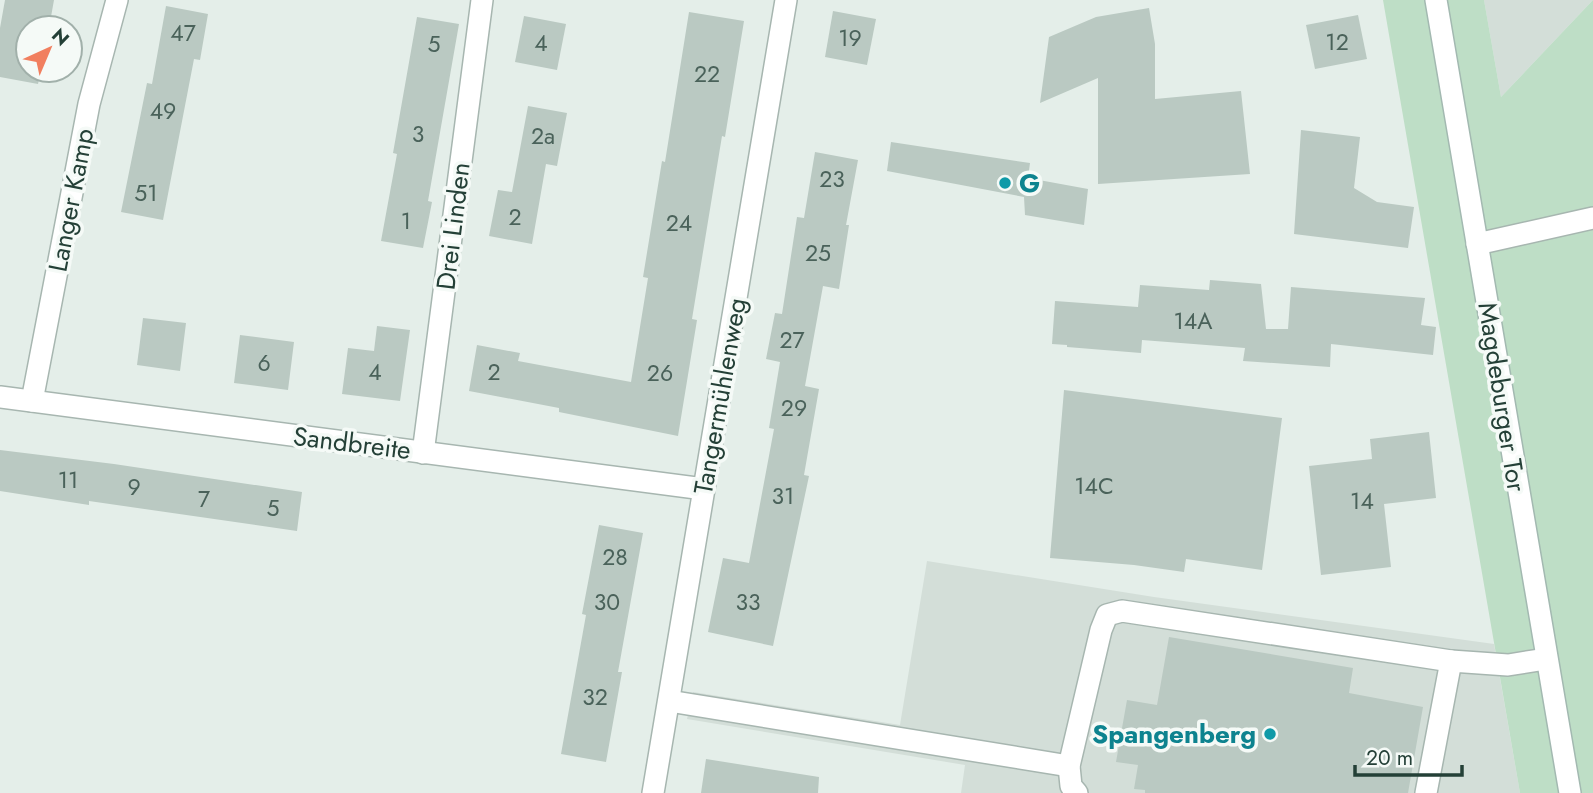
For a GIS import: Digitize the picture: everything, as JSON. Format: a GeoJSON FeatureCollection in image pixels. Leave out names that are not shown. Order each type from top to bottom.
{"type":"FeatureCollection","features":[{"type":"Feature","properties":{"kind":"street","name":"Langer Kamp"},"geometry":{"type":"LineString","coordinates":[[32,401],[89,104],[117,0]]}},
{"type":"Feature","properties":{"kind":"street","name":"Drei Linden"},"geometry":{"type":"LineString","coordinates":[[423,453],[482,0]]}},
{"type":"Feature","properties":{"kind":"street","name":"Tangermühlenweg"},"geometry":{"type":"LineString","coordinates":[[653,793],[786,0]]}},
{"type":"Feature","properties":{"kind":"street","name":"Magdeburger Tor"},"geometry":{"type":"LineString","coordinates":[[1436,0],[1570,793]]}},
{"type":"Feature","properties":{"kind":"street"},"geometry":{"type":"LineString","coordinates":[[1478,244],[1593,218]]}},
{"type":"Feature","properties":{"kind":"street","name":"Sandbreite"},"geometry":{"type":"LineString","coordinates":[[0,397],[704,489]]}},
{"type":"Feature","properties":{"kind":"street"},"geometry":{"type":"LineString","coordinates":[[1077,793],[1071,786],[1069,766],[1101,630],[1107,615],[1122,611],[1451,661],[1508,666],[1546,659]]}},
{"type":"Feature","properties":{"kind":"street"},"geometry":{"type":"LineString","coordinates":[[1426,793],[1451,661]]}},
{"type":"Feature","properties":{"kind":"street"},"geometry":{"type":"LineString","coordinates":[[669,701],[1069,766]]}},
{"type":"Feature","properties":{"kind":"shaded area"},"geometry":{"type":"Polygon","coordinates":[[[1484,0],[1593,0],[1501,97],[1484,0]]]}},
{"type":"Feature","properties":{"kind":"shaded area"},"geometry":{"type":"Polygon","coordinates":[[[927,561],[1154,597],[1494,644],[1520,793],[961,793],[965,765],[687,719],[693,692],[900,725],[927,561]]]}},
{"type":"Feature","properties":{"kind":"green space"},"geometry":{"type":"Polygon","coordinates":[[[1383,0],[1484,0],[1501,97],[1593,0],[1593,793],[1520,793],[1383,0]]]}},
{"type":"Feature","properties":{"kind":"building"},"geometry":{"type":"Polygon","coordinates":[[[5,0],[54,0],[52,14],[14,14],[14,80],[0,77],[0,28],[5,0]]]}},
{"type":"Feature","properties":{"kind":"building"},"geometry":{"type":"Polygon","coordinates":[[[166,6],[208,14],[200,60],[194,59],[163,220],[121,212],[147,83],[152,84],[166,6]]]}},
{"type":"Feature","properties":{"kind":"building"},"geometry":{"type":"Polygon","coordinates":[[[1149,8],[1155,44],[1155,99],[1241,91],[1250,174],[1098,184],[1098,78],[1040,103],[1049,37],[1096,17],[1149,8]]]}},
{"type":"Feature","properties":{"kind":"building"},"geometry":{"type":"Polygon","coordinates":[[[833,11],[876,19],[867,65],[825,57],[833,11]]]}},
{"type":"Feature","properties":{"kind":"building"},"geometry":{"type":"Polygon","coordinates":[[[689,12],[744,21],[692,319],[697,320],[678,436],[559,412],[559,408],[469,391],[477,345],[520,353],[518,361],[631,382],[648,278],[643,277],[689,12]]]}},
{"type":"Feature","properties":{"kind":"building"},"geometry":{"type":"Polygon","coordinates":[[[1358,15],[1367,59],[1315,69],[1306,25],[1358,15]]]}},
{"type":"Feature","properties":{"kind":"building"},"geometry":{"type":"Polygon","coordinates":[[[524,16],[566,24],[557,70],[515,62],[524,16]]]}},
{"type":"Feature","properties":{"kind":"building"},"geometry":{"type":"Polygon","coordinates":[[[417,17],[459,24],[428,201],[432,202],[423,248],[381,241],[397,154],[393,153],[417,17]]]}},
{"type":"Feature","properties":{"kind":"building"},"geometry":{"type":"Polygon","coordinates":[[[528,106],[567,113],[557,166],[546,164],[532,244],[489,236],[498,190],[512,192],[528,106]]]}},
{"type":"Feature","properties":{"kind":"building"},"geometry":{"type":"Polygon","coordinates":[[[1301,130],[1360,137],[1354,188],[1377,202],[1414,207],[1408,248],[1294,234],[1301,130]]]}},
{"type":"Feature","properties":{"kind":"building","name":"G"},"geometry":{"type":"Polygon","coordinates":[[[891,142],[1030,163],[1028,178],[1088,189],[1084,225],[1025,215],[1024,197],[887,171],[891,142]]]}},
{"type":"Feature","properties":{"kind":"building"},"geometry":{"type":"Polygon","coordinates":[[[815,152],[858,160],[846,225],[849,225],[839,289],[823,286],[805,386],[819,389],[804,475],[809,476],[773,646],[708,632],[723,558],[749,563],[774,429],[769,428],[780,362],[766,359],[775,313],[782,314],[797,217],[804,218],[815,152]]]}},
{"type":"Feature","properties":{"kind":"building"},"geometry":{"type":"Polygon","coordinates":[[[1210,280],[1261,284],[1266,329],[1288,329],[1291,287],[1425,298],[1421,325],[1436,327],[1433,355],[1331,344],[1330,367],[1243,361],[1245,348],[1142,340],[1141,353],[1052,344],[1055,301],[1138,307],[1140,285],[1209,290],[1210,280]]]}},
{"type":"Feature","properties":{"kind":"building"},"geometry":{"type":"Polygon","coordinates":[[[143,318],[186,323],[180,371],[137,365],[143,318]]]}},
{"type":"Feature","properties":{"kind":"building"},"geometry":{"type":"Polygon","coordinates":[[[377,326],[410,330],[400,401],[342,394],[348,348],[374,351],[377,326]]]}},
{"type":"Feature","properties":{"kind":"building"},"geometry":{"type":"Polygon","coordinates":[[[240,335],[294,342],[288,390],[234,383],[240,335]]]}},
{"type":"Feature","properties":{"kind":"building"},"geometry":{"type":"Polygon","coordinates":[[[1064,390],[1282,418],[1262,570],[1186,559],[1184,572],[1050,558],[1064,390]]]}},
{"type":"Feature","properties":{"kind":"building"},"geometry":{"type":"Polygon","coordinates":[[[1429,432],[1436,498],[1384,504],[1391,567],[1321,575],[1309,466],[1372,459],[1370,439],[1429,432]]]}},
{"type":"Feature","properties":{"kind":"building"},"geometry":{"type":"Polygon","coordinates":[[[0,450],[302,492],[297,531],[0,491],[0,450]]]}},
{"type":"Feature","properties":{"kind":"building"},"geometry":{"type":"Polygon","coordinates":[[[599,525],[643,533],[618,672],[622,672],[606,762],[561,754],[586,615],[582,614],[599,525]]]}},
{"type":"Feature","properties":{"kind":"building","name":"Spangenberg"},"geometry":{"type":"Polygon","coordinates":[[[1169,637],[1353,668],[1349,693],[1423,707],[1408,793],[1145,793],[1145,790],[1134,789],[1138,765],[1116,762],[1127,700],[1157,705],[1169,637]]]}},
{"type":"Feature","properties":{"kind":"building"},"geometry":{"type":"Polygon","coordinates":[[[706,759],[819,777],[818,793],[701,793],[706,759]]]}},
{"type":"Feature","properties":{"kind":"place","name":"G"},"geometry":{"type":"Point","coordinates":[1005,183]}},
{"type":"Feature","properties":{"kind":"place","name":"Spangenberg"},"geometry":{"type":"Point","coordinates":[1270,734]}}]}
